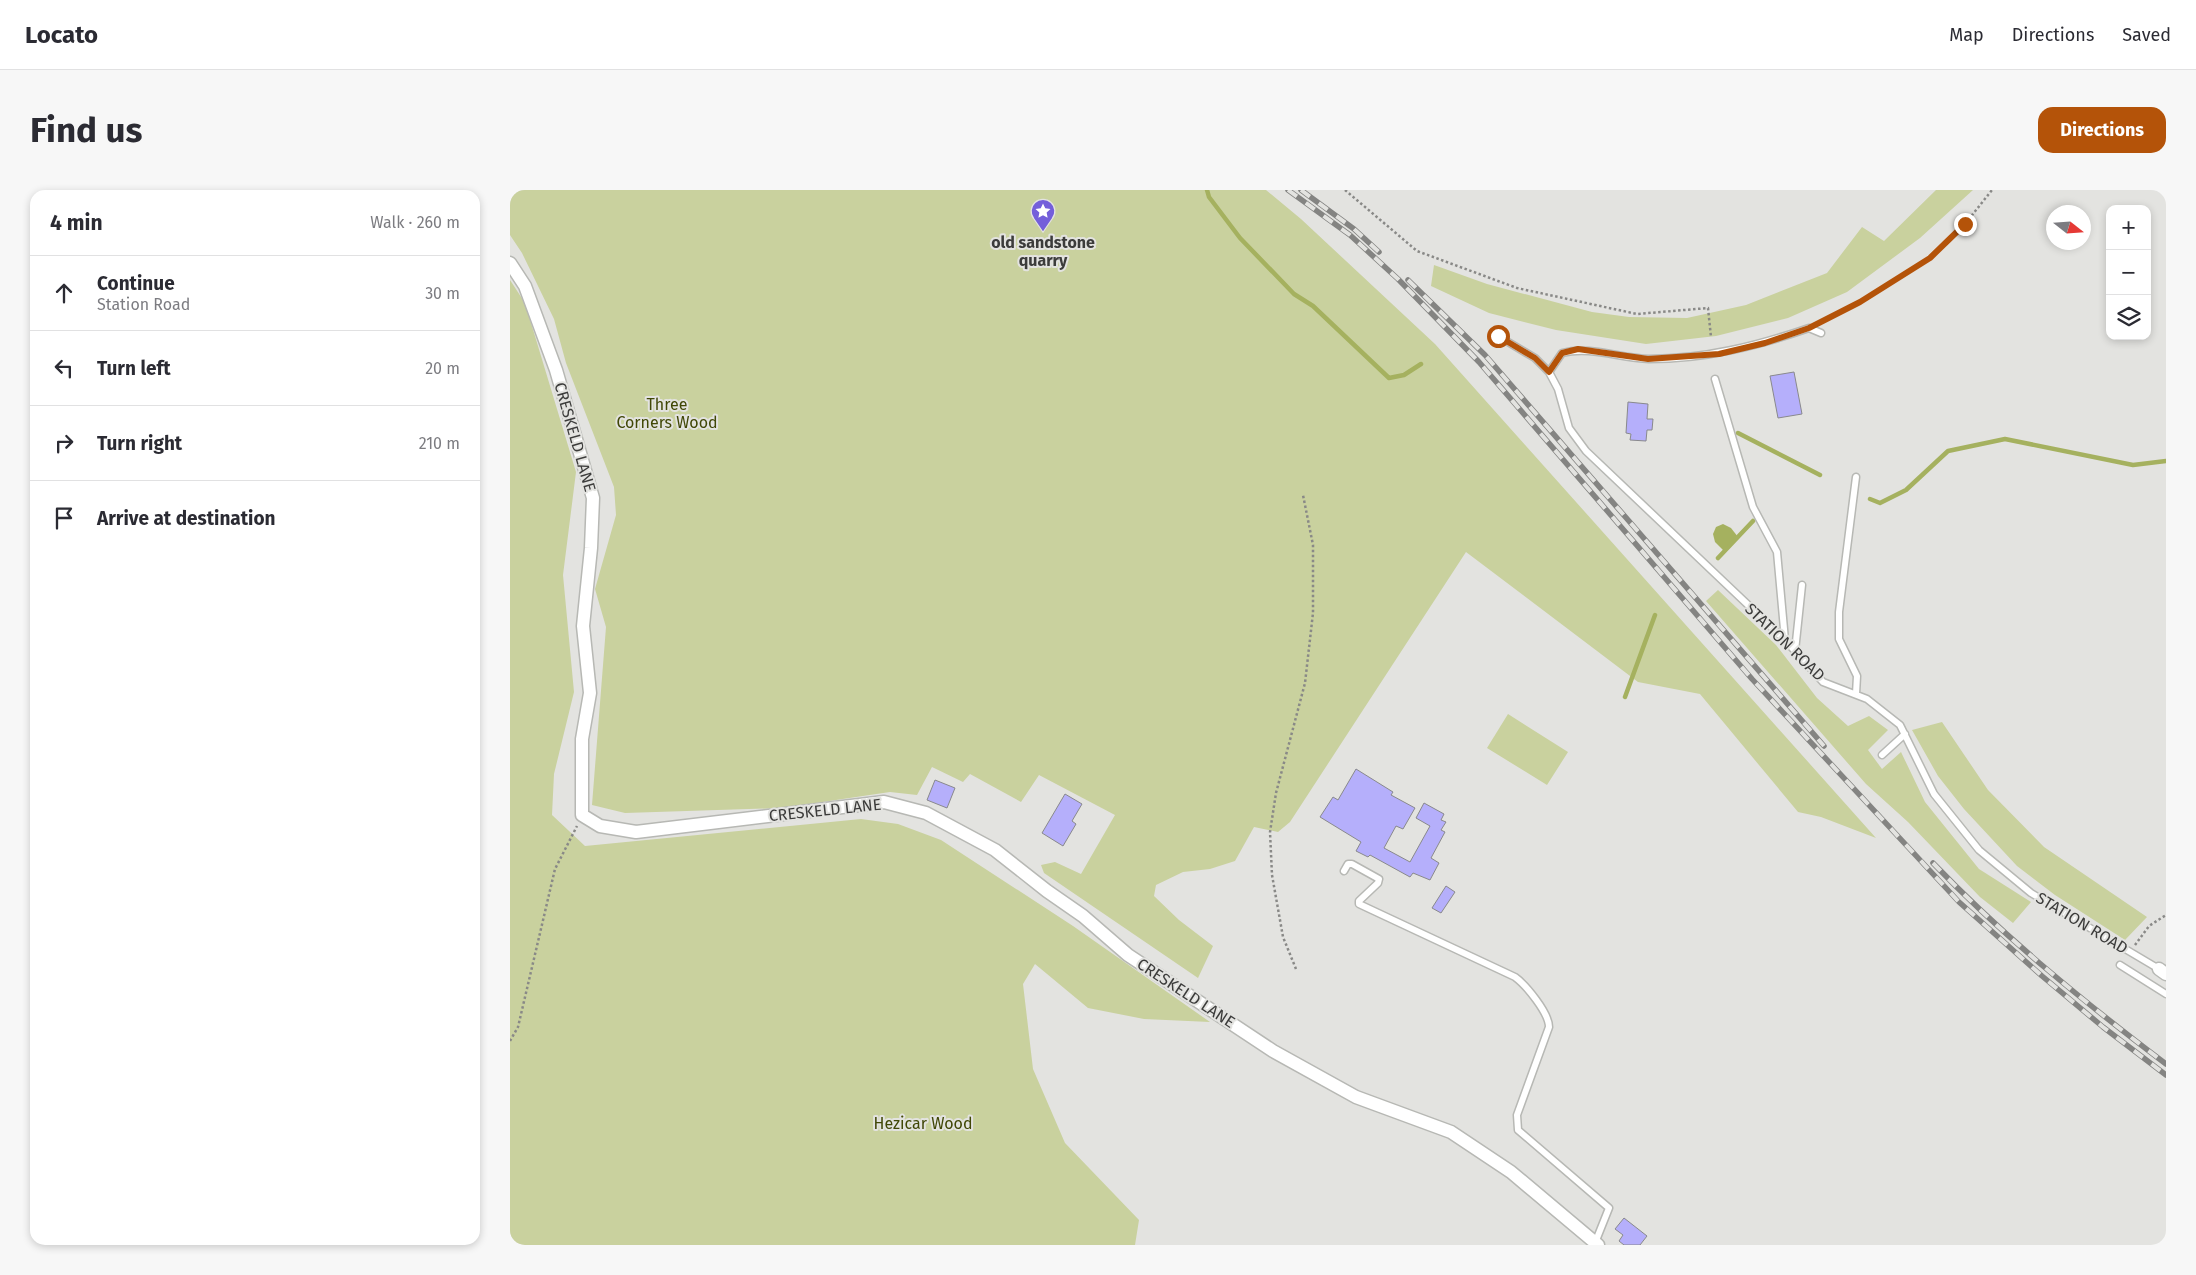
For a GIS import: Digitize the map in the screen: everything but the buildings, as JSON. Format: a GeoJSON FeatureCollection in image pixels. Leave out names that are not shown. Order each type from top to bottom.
{"type":"FeatureCollection","features":[{"type":"Feature","properties":{"kind":"street","name":"CRESKELD LANE"},"geometry":{"type":"LineString","coordinates":[[510,263],[525,286],[556,370],[593,498],[583,626],[590,693],[582,739],[582,815],[600,826],[636,832],[884,802],[926,813],[995,850],[1047,891],[1083,916],[1128,955],[1272,1051],[1356,1097],[1451,1132],[1511,1172],[1597,1244]]}},
{"type":"Feature","properties":{"kind":"lane"},"geometry":{"type":"LineString","coordinates":[[1549,372],[1562,353],[1578,349],[1648,359],[1719,354],[1765,343],[1809,328],[1821,333]]}},
{"type":"Feature","properties":{"kind":"lane","name":"STATION ROAD"},"geometry":{"type":"LineString","coordinates":[[1498,336],[1535,358],[1549,372],[1558,389],[1569,428],[1586,451],[1784,640],[1823,682],[1867,698],[1900,725],[1934,794],[1979,850],[2031,894],[2163,971]]}},
{"type":"Feature","properties":{"kind":"lane"},"geometry":{"type":"LineString","coordinates":[[1715,378],[1753,506],[1777,552],[1784,640]]}},
{"type":"Feature","properties":{"kind":"lane"},"geometry":{"type":"LineString","coordinates":[[1856,478],[1840,604],[1839,639],[1857,676],[1856,694]]}},
{"type":"Feature","properties":{"kind":"lane"},"geometry":{"type":"LineString","coordinates":[[1795,651],[1802,585]]}},
{"type":"Feature","properties":{"kind":"lane"},"geometry":{"type":"LineString","coordinates":[[1882,756],[1905,734]]}},
{"type":"Feature","properties":{"kind":"lane"},"geometry":{"type":"LineString","coordinates":[[1344,871],[1348,864],[1352,864],[1379,879],[1378,883],[1359,901],[1359,904],[1515,977],[1524,985],[1546,1015],[1550,1028],[1517,1115],[1516,1123],[1518,1130],[1609,1208],[1597,1244]]}},
{"type":"Feature","properties":{"kind":"lane"},"geometry":{"type":"LineString","coordinates":[[2120,965],[2166,994]]}},
{"type":"Feature","properties":{"kind":"path"},"geometry":{"type":"LineString","coordinates":[[1346,190],[1416,251],[1517,288],[1636,314],[1708,308],[1711,337]]}},
{"type":"Feature","properties":{"kind":"path"},"geometry":{"type":"LineString","coordinates":[[1809,328],[1860,302],[1930,258],[1965,224],[1992,190]]}},
{"type":"Feature","properties":{"kind":"path"},"geometry":{"type":"LineString","coordinates":[[1296,969],[1283,937],[1272,875],[1270,832],[1276,793],[1305,683],[1314,613],[1313,545],[1303,496]]}},
{"type":"Feature","properties":{"kind":"path"},"geometry":{"type":"LineString","coordinates":[[510,1041],[518,1026],[555,869],[582,815]]}},
{"type":"Feature","properties":{"kind":"path"},"geometry":{"type":"LineString","coordinates":[[2130,952],[2149,926],[2166,915]]}},
{"type":"Feature","properties":{"kind":"green space","name":"Three Corners Wood"},"geometry":{"type":"Polygon","coordinates":[[[510,190],[1266,190],[1301,219],[1435,344],[1876,838],[1821,817],[1798,812],[1700,694],[1638,682],[1466,552],[1290,822],[1278,832],[1254,827],[1235,861],[1210,869],[1183,872],[1156,885],[1154,896],[1179,920],[1213,946],[1198,978],[1044,873],[1041,865],[1055,862],[1081,874],[1115,815],[1039,775],[1021,802],[970,774],[963,782],[932,767],[917,795],[890,792],[782,808],[625,813],[592,805],[606,627],[595,589],[616,515],[614,487],[566,363],[554,319],[522,253],[510,235],[510,190]]]}},
{"type":"Feature","properties":{"kind":"green space"},"geometry":{"type":"Polygon","coordinates":[[[1936,190],[1973,190],[1920,238],[1847,292],[1788,318],[1716,336],[1646,344],[1556,330],[1489,313],[1431,286],[1434,265],[1487,284],[1592,312],[1629,317],[1687,318],[1746,305],[1827,273],[1862,227],[1884,241],[1936,190]]]}},
{"type":"Feature","properties":{"kind":"green space","name":"Hezicar Wood"},"geometry":{"type":"Polygon","coordinates":[[[510,280],[525,303],[576,472],[563,575],[574,692],[554,774],[552,815],[585,846],[861,819],[898,824],[941,840],[1073,926],[1210,1022],[1144,1019],[1088,1008],[1035,964],[1023,984],[1033,1069],[1065,1143],[1139,1220],[1135,1245],[510,1245],[510,280]]]}},
{"type":"Feature","properties":{"kind":"green space"},"geometry":{"type":"Polygon","coordinates":[[[1718,590],[1776,645],[1817,698],[1848,726],[1869,716],[1888,730],[1868,750],[1882,769],[1901,752],[1925,802],[1979,869],[2031,902],[2013,923],[1980,897],[1908,822],[1866,784],[1706,601],[1718,590]]]}},
{"type":"Feature","properties":{"kind":"green space"},"geometry":{"type":"Polygon","coordinates":[[[1508,714],[1568,752],[1547,785],[1487,748],[1508,714]]]}},
{"type":"Feature","properties":{"kind":"green space"},"geometry":{"type":"Polygon","coordinates":[[[1942,722],[1988,790],[2044,847],[2147,917],[2125,940],[2055,895],[2017,866],[1964,809],[1938,776],[1912,730],[1942,722]]]}},
{"type":"Feature","properties":{"kind":"shaded area"},"geometry":{"type":"Polygon","coordinates":[[[1723,524],[1731,528],[1738,537],[1724,551],[1715,542],[1713,534],[1716,527],[1723,524]]]}},
{"type":"Feature","properties":{"kind":"waterway"},"geometry":{"type":"LineString","coordinates":[[1207,190],[1209,197],[1240,238],[1294,294],[1313,306],[1389,378],[1404,375],[1421,364]]}},
{"type":"Feature","properties":{"kind":"waterway"},"geometry":{"type":"LineString","coordinates":[[1738,433],[1820,475]]}},
{"type":"Feature","properties":{"kind":"waterway"},"geometry":{"type":"LineString","coordinates":[[1870,499],[1880,503],[1906,490],[1948,451],[2005,439],[2133,465],[2166,461]]}},
{"type":"Feature","properties":{"kind":"waterway"},"geometry":{"type":"LineString","coordinates":[[1718,558],[1753,521]]}},
{"type":"Feature","properties":{"kind":"waterway"},"geometry":{"type":"LineString","coordinates":[[1625,697],[1655,615]]}},
{"type":"Feature","properties":{"kind":"railway"},"geometry":{"type":"LineString","coordinates":[[1288,190],[1350,235],[1398,279],[1479,362],[1752,679],[1959,902],[2103,1027],[2166,1075]]}},
{"type":"Feature","properties":{"kind":"railway"},"geometry":{"type":"LineString","coordinates":[[1301,190],[1354,229],[1379,252]]}},
{"type":"Feature","properties":{"kind":"railway"},"geometry":{"type":"LineString","coordinates":[[1408,280],[1485,355],[1824,746]]}},
{"type":"Feature","properties":{"kind":"railway"},"geometry":{"type":"LineString","coordinates":[[1933,863],[2016,943],[2105,1017],[2166,1064]]}},
{"type":"Feature","properties":{"kind":"place","name":"old sandstone quarry"},"geometry":{"type":"Point","coordinates":[1043,232]}},
{"type":"Feature","properties":{"kind":"route"},"geometry":{"type":"LineString","coordinates":[[1498,336],[1535,358],[1549,372],[1562,353],[1578,349],[1648,359],[1719,354],[1765,343],[1809,328],[1860,302],[1930,258],[1965,224]]}}]}
